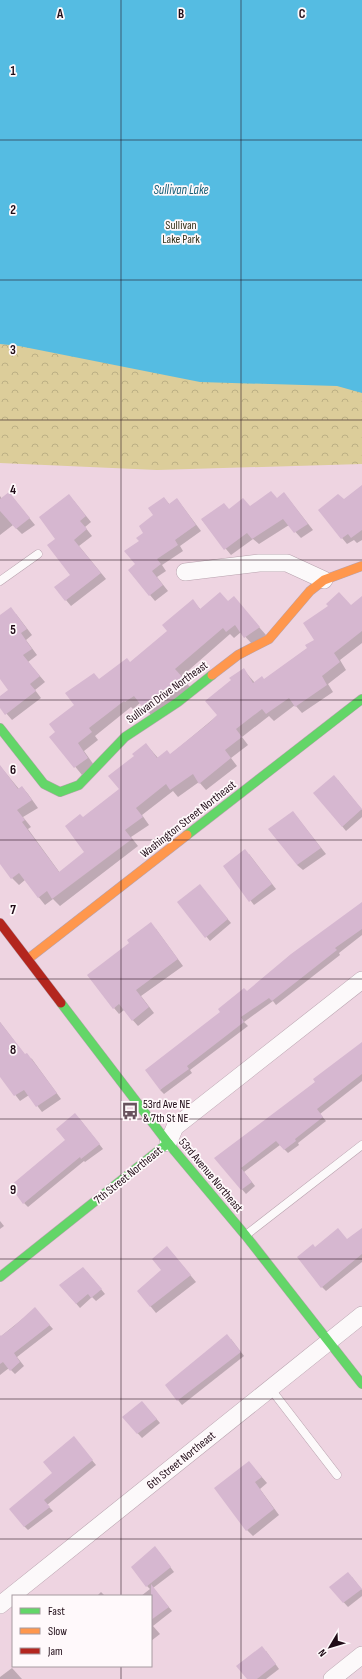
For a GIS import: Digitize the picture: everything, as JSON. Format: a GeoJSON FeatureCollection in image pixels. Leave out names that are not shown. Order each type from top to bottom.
{"type":"FeatureCollection","features":[{"type":"Feature","properties":{"kind":"street"},"geometry":{"type":"LineString","coordinates":[[185,572],[259,563],[287,563],[324,580]]}},
{"type":"Feature","properties":{"kind":"street","name":"Sullivan Drive Northeast"},"geometry":{"type":"LineString","coordinates":[[0,728],[44,784],[60,792],[79,785],[125,737],[178,702],[238,655],[269,639],[310,591],[324,580],[362,566]]}},
{"type":"Feature","properties":{"kind":"street","name":"Washington Street Northeast"},"geometry":{"type":"LineString","coordinates":[[28,959],[362,698]]}},
{"type":"Feature","properties":{"kind":"street","name":"53rd Avenue Northeast"},"geometry":{"type":"LineString","coordinates":[[0,923],[168,1144],[246,1236],[362,1384]]}},
{"type":"Feature","properties":{"kind":"street","name":"7th Street Northeast"},"geometry":{"type":"LineString","coordinates":[[0,1277],[168,1144],[176,1127],[362,980]]}},
{"type":"Feature","properties":{"kind":"street","name":"6th Street Northeast"},"geometry":{"type":"LineString","coordinates":[[12,1595],[362,1315]]}},
{"type":"Feature","properties":{"kind":"street","name":"6th Street Northeast"},"geometry":{"type":"LineString","coordinates":[[0,1605],[12,1595]]}},
{"type":"Feature","properties":{"kind":"street"},"geometry":{"type":"LineString","coordinates":[[332,1679],[362,1655]]}},
{"type":"Feature","properties":{"kind":"lane"},"geometry":{"type":"LineString","coordinates":[[0,581],[38,554]]}},
{"type":"Feature","properties":{"kind":"lane"},"geometry":{"type":"LineString","coordinates":[[246,1236],[362,1145]]}},
{"type":"Feature","properties":{"kind":"lane"},"geometry":{"type":"LineString","coordinates":[[270,1388],[337,1475]]}},
{"type":"Feature","properties":{"kind":"green space","name":"Sullivan Lake"},"geometry":{"type":"Polygon","coordinates":[[[0,0],[362,0],[362,464],[157,470],[0,463],[0,0]]]}},
{"type":"Feature","properties":{"kind":"water","name":"Sullivan Lake"},"geometry":{"type":"Polygon","coordinates":[[[0,0],[362,0],[362,393],[337,386],[200,382],[19,346],[0,344],[0,0]]]}},
{"type":"Feature","properties":{"kind":"building"},"geometry":{"type":"Polygon","coordinates":[[[362,485],[362,530],[351,538],[348,534],[341,539],[318,510],[338,494],[344,499],[362,485]]]}},
{"type":"Feature","properties":{"kind":"building"},"geometry":{"type":"Polygon","coordinates":[[[271,491],[277,498],[284,492],[308,524],[294,533],[283,519],[252,539],[247,533],[224,550],[201,519],[224,503],[229,509],[243,498],[250,506],[271,491]]]}},
{"type":"Feature","properties":{"kind":"building"},"geometry":{"type":"Polygon","coordinates":[[[9,492],[30,518],[16,529],[0,511],[0,499],[9,492]]]}},
{"type":"Feature","properties":{"kind":"building"},"geometry":{"type":"Polygon","coordinates":[[[69,494],[86,516],[80,521],[87,529],[74,540],[101,573],[65,601],[54,587],[70,575],[47,545],[55,539],[39,517],[69,494]]]}},
{"type":"Feature","properties":{"kind":"building"},"geometry":{"type":"Polygon","coordinates":[[[164,497],[169,504],[177,498],[196,525],[175,540],[178,545],[157,559],[161,564],[152,571],[163,585],[149,596],[128,570],[135,564],[124,551],[139,541],[136,538],[143,533],[139,526],[153,515],[148,508],[164,497]]]}},
{"type":"Feature","properties":{"kind":"building"},"geometry":{"type":"Polygon","coordinates":[[[220,592],[228,601],[234,596],[260,627],[244,638],[235,625],[226,632],[223,628],[175,669],[185,680],[171,692],[169,690],[144,709],[134,696],[125,702],[124,701],[89,728],[92,732],[78,743],[88,758],[74,768],[49,737],[55,732],[49,724],[74,705],[65,693],[94,673],[99,679],[127,658],[130,662],[167,631],[162,625],[193,599],[200,609],[220,592]]]}},
{"type":"Feature","properties":{"kind":"building"},"geometry":{"type":"Polygon","coordinates":[[[339,592],[351,605],[362,596],[362,631],[334,653],[340,662],[322,676],[327,685],[295,707],[289,698],[266,714],[262,709],[236,729],[242,737],[225,750],[231,758],[199,784],[193,774],[170,790],[166,784],[136,808],[143,817],[125,830],[132,839],[52,899],[47,891],[38,898],[19,873],[11,879],[0,864],[0,765],[18,789],[22,786],[32,800],[17,810],[25,820],[22,822],[59,872],[84,852],[65,826],[80,814],[83,817],[119,789],[108,776],[134,756],[132,754],[146,743],[157,758],[167,750],[170,754],[217,715],[205,701],[231,680],[229,678],[244,668],[253,683],[262,676],[264,679],[307,648],[305,645],[314,640],[303,623],[328,606],[326,604],[339,592]]]}},
{"type":"Feature","properties":{"kind":"building"},"geometry":{"type":"Polygon","coordinates":[[[11,607],[27,629],[21,633],[32,649],[23,655],[40,676],[30,684],[36,691],[5,715],[0,708],[0,696],[8,690],[0,679],[0,615],[11,607]]]}},
{"type":"Feature","properties":{"kind":"building"},"geometry":{"type":"Polygon","coordinates":[[[334,775],[362,809],[342,827],[313,793],[334,775]]]}},
{"type":"Feature","properties":{"kind":"building"},"geometry":{"type":"Polygon","coordinates":[[[293,811],[321,848],[297,865],[268,829],[293,811]]]}},
{"type":"Feature","properties":{"kind":"building"},"geometry":{"type":"Polygon","coordinates":[[[245,849],[272,884],[249,902],[223,866],[245,849]]]}},
{"type":"Feature","properties":{"kind":"building"},"geometry":{"type":"Polygon","coordinates":[[[200,884],[228,919],[205,938],[177,902],[200,884]]]}},
{"type":"Feature","properties":{"kind":"building"},"geometry":{"type":"Polygon","coordinates":[[[362,902],[362,929],[335,948],[337,950],[272,1001],[269,998],[241,1017],[244,1022],[187,1066],[189,1069],[160,1090],[145,1070],[220,1012],[218,1009],[244,988],[247,991],[291,954],[362,902]]]}},
{"type":"Feature","properties":{"kind":"building"},"geometry":{"type":"Polygon","coordinates":[[[151,922],[178,959],[136,990],[149,1007],[132,1021],[119,1004],[113,1009],[87,975],[129,943],[127,940],[151,922]]]}},
{"type":"Feature","properties":{"kind":"building"},"geometry":{"type":"Polygon","coordinates":[[[0,1022],[25,1054],[27,1053],[57,1093],[36,1107],[24,1090],[14,1096],[0,1077],[0,1022]]]}},
{"type":"Feature","properties":{"kind":"building"},"geometry":{"type":"Polygon","coordinates":[[[362,1042],[362,1074],[317,1109],[323,1117],[295,1139],[296,1141],[284,1150],[276,1141],[241,1168],[252,1182],[241,1190],[214,1158],[315,1082],[313,1079],[362,1042]]]}},
{"type":"Feature","properties":{"kind":"building"},"geometry":{"type":"Polygon","coordinates":[[[75,1113],[100,1144],[81,1159],[80,1157],[23,1204],[10,1186],[65,1140],[56,1129],[75,1113]]]}},
{"type":"Feature","properties":{"kind":"building"},"geometry":{"type":"Polygon","coordinates":[[[338,1228],[347,1239],[362,1228],[362,1254],[321,1288],[297,1257],[313,1244],[315,1247],[338,1228]]]}},
{"type":"Feature","properties":{"kind":"building"},"geometry":{"type":"Polygon","coordinates":[[[167,1246],[191,1275],[150,1307],[137,1291],[161,1270],[152,1259],[167,1246]]]}},
{"type":"Feature","properties":{"kind":"building"},"geometry":{"type":"Polygon","coordinates":[[[83,1267],[102,1289],[91,1298],[88,1294],[76,1304],[59,1285],[83,1267]]]}},
{"type":"Feature","properties":{"kind":"building"},"geometry":{"type":"Polygon","coordinates":[[[35,1307],[50,1325],[14,1353],[20,1362],[10,1371],[3,1362],[0,1364],[0,1335],[1,1336],[13,1327],[35,1307]]]}},
{"type":"Feature","properties":{"kind":"building"},"geometry":{"type":"Polygon","coordinates":[[[227,1334],[241,1352],[177,1401],[165,1385],[227,1334]]]}},
{"type":"Feature","properties":{"kind":"building"},"geometry":{"type":"Polygon","coordinates":[[[142,1401],[157,1419],[137,1434],[122,1417],[142,1401]]]}},
{"type":"Feature","properties":{"kind":"building"},"geometry":{"type":"Polygon","coordinates":[[[74,1436],[93,1460],[44,1500],[50,1507],[24,1527],[9,1509],[52,1473],[43,1462],[74,1436]]]}},
{"type":"Feature","properties":{"kind":"building"},"geometry":{"type":"Polygon","coordinates":[[[249,1461],[262,1477],[255,1482],[274,1509],[246,1531],[214,1488],[249,1461]]]}},
{"type":"Feature","properties":{"kind":"building"},"geometry":{"type":"Polygon","coordinates":[[[155,1546],[171,1567],[146,1587],[131,1567],[155,1546]]]}},
{"type":"Feature","properties":{"kind":"building"},"geometry":{"type":"Polygon","coordinates":[[[348,1572],[362,1589],[343,1603],[329,1587],[348,1572]]]}},
{"type":"Feature","properties":{"kind":"building"},"geometry":{"type":"Polygon","coordinates":[[[151,1584],[169,1607],[152,1619],[152,1595],[151,1584]]]}},
{"type":"Feature","properties":{"kind":"building"},"geometry":{"type":"Polygon","coordinates":[[[262,1646],[276,1664],[257,1679],[247,1679],[236,1666],[262,1646]]]}},
{"type":"Feature","properties":{"kind":"traffic: fast"},"geometry":{"type":"LineString","coordinates":[[0,728],[44,784],[60,792],[79,785],[125,737],[178,702],[212,675]]}},
{"type":"Feature","properties":{"kind":"traffic: fast"},"geometry":{"type":"LineString","coordinates":[[187,835],[362,699]]}},
{"type":"Feature","properties":{"kind":"traffic: fast"},"geometry":{"type":"LineString","coordinates":[[61,1003],[168,1143],[246,1236],[362,1384]]}},
{"type":"Feature","properties":{"kind":"traffic: fast"},"geometry":{"type":"LineString","coordinates":[[0,1277],[168,1143]]}},
{"type":"Feature","properties":{"kind":"traffic: slow"},"geometry":{"type":"LineString","coordinates":[[212,675],[238,655],[269,639],[310,591],[324,580],[362,566]]}},
{"type":"Feature","properties":{"kind":"traffic: slow"},"geometry":{"type":"LineString","coordinates":[[28,959],[187,835]]}},
{"type":"Feature","properties":{"kind":"traffic: jam"},"geometry":{"type":"LineString","coordinates":[[0,923],[61,1003]]}},
{"type":"Feature","properties":{"kind":"place","name":"53rd Ave NE & 7th St NE"},"geometry":{"type":"Point","coordinates":[130,1111]}},
{"type":"Feature","properties":{"kind":"park label","name":"Sullivan Lake Park"},"geometry":{"type":"Point","coordinates":[181,232]}}]}
